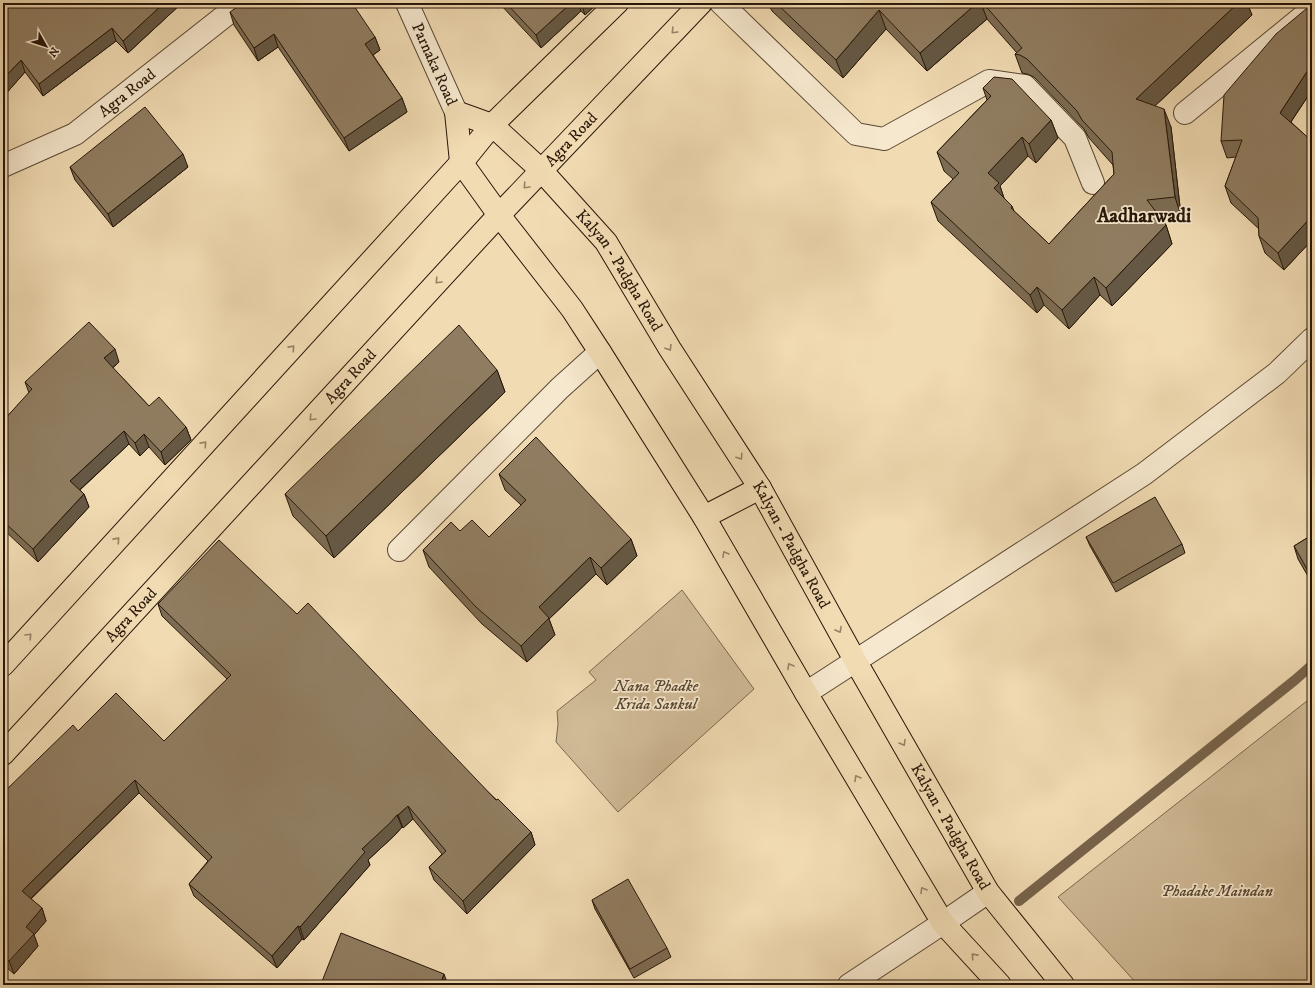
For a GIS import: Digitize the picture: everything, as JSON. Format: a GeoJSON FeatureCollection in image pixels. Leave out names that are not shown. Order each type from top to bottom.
{"type":"FeatureCollection","features":[{"type":"Feature","properties":{"kind":"main road"},"geometry":{"type":"LineString","coordinates":[[3,665],[461,162],[492,125],[617,3]]}},
{"type":"Feature","properties":{"kind":"main road","name":"Agra Road"},"geometry":{"type":"LineString","coordinates":[[3,754],[499,214],[701,3]]}},
{"type":"Feature","properties":{"kind":"main road","name":"Parnaka Road"},"geometry":{"type":"LineString","coordinates":[[456,112],[492,125]]}},
{"type":"Feature","properties":{"kind":"main road"},"geometry":{"type":"LineString","coordinates":[[456,112],[461,162],[572,309],[600,352],[704,517],[806,693],[943,923],[1000,985]]}},
{"type":"Feature","properties":{"kind":"main road","name":"Kalyan - Padgha Road"},"geometry":{"type":"LineString","coordinates":[[492,125],[541,170],[606,242],[670,350],[760,488],[856,662],[988,892],[1063,985]]}},
{"type":"Feature","properties":{"kind":"main road"},"geometry":{"type":"LineString","coordinates":[[704,517],[760,488]]}},
{"type":"Feature","properties":{"kind":"street","name":"Agra Road"},"geometry":{"type":"LineString","coordinates":[[3,166],[75,134],[241,3]]}},
{"type":"Feature","properties":{"kind":"street","name":"Parnaka Road"},"geometry":{"type":"LineString","coordinates":[[407,3],[456,112]]}},
{"type":"Feature","properties":{"kind":"street"},"geometry":{"type":"LineString","coordinates":[[721,3],[856,134],[884,139],[989,80],[1024,86],[1075,138],[1093,183]]}},
{"type":"Feature","properties":{"kind":"street"},"geometry":{"type":"LineString","coordinates":[[1185,113],[1312,9]]}},
{"type":"Feature","properties":{"kind":"street"},"geometry":{"type":"LineString","coordinates":[[806,693],[1144,474],[1277,373],[1312,339]]}},
{"type":"Feature","properties":{"kind":"street"},"geometry":{"type":"LineString","coordinates":[[399,550],[560,388],[600,352]]}},
{"type":"Feature","properties":{"kind":"street"},"geometry":{"type":"LineString","coordinates":[[848,985],[988,892]]}},
{"type":"Feature","properties":{"kind":"green space","name":"Nana Phadke Krida Sankul"},"geometry":{"type":"Polygon","coordinates":[[[682,590],[754,689],[618,812],[556,742],[558,724],[557,711],[596,680],[589,672],[682,590]]]}},
{"type":"Feature","properties":{"kind":"green space","name":"Phadake Maindan"},"geometry":{"type":"Polygon","coordinates":[[[1312,697],[1312,985],[1138,985],[1058,897],[1312,697]]]}},
{"type":"Feature","properties":{"kind":"building"},"geometry":{"type":"Polygon","coordinates":[[[3,3],[164,3],[123,41],[112,28],[39,84],[21,60],[3,79],[3,3]]]}},
{"type":"Feature","properties":{"kind":"building"},"geometry":{"type":"Polygon","coordinates":[[[243,3],[352,3],[375,37],[365,44],[402,98],[344,138],[274,34],[254,48],[230,12],[243,3]]]}},
{"type":"Feature","properties":{"kind":"building"},"geometry":{"type":"Polygon","coordinates":[[[506,3],[571,3],[536,35],[506,3]]]}},
{"type":"Feature","properties":{"kind":"building"},"geometry":{"type":"Polygon","coordinates":[[[776,3],[977,3],[920,53],[879,10],[836,60],[776,3]]]}},
{"type":"Feature","properties":{"kind":"building"},"geometry":{"type":"Polygon","coordinates":[[[983,3],[1238,3],[1136,99],[1164,109],[1175,197],[1147,200],[1166,225],[1106,288],[1094,277],[1062,310],[1037,287],[1030,295],[931,202],[959,173],[937,152],[991,96],[983,88],[994,77],[1012,79],[1051,120],[1029,144],[1022,137],[988,173],[999,183],[994,188],[1012,206],[1011,208],[1049,244],[1114,174],[1112,152],[1082,120],[1077,111],[1027,59],[1015,54],[1022,48],[983,3]]]}},
{"type":"Feature","properties":{"kind":"building"},"geometry":{"type":"Polygon","coordinates":[[[1312,4],[1312,73],[1308,70],[1280,113],[1312,141],[1307,146],[1312,150],[1312,216],[1278,253],[1259,236],[1258,218],[1225,186],[1242,140],[1221,141],[1224,95],[1276,34],[1312,4]]]}},
{"type":"Feature","properties":{"kind":"building"},"geometry":{"type":"Polygon","coordinates":[[[145,107],[183,154],[108,214],[70,167],[145,107]]]}},
{"type":"Feature","properties":{"kind":"building"},"geometry":{"type":"Polygon","coordinates":[[[89,322],[115,349],[104,358],[149,406],[159,397],[186,427],[161,452],[144,434],[135,443],[124,431],[70,481],[84,494],[33,549],[3,521],[3,421],[32,389],[25,382],[89,322]]]}},
{"type":"Feature","properties":{"kind":"building"},"geometry":{"type":"Polygon","coordinates":[[[459,325],[497,370],[326,536],[285,494],[459,325]]]}},
{"type":"Feature","properties":{"kind":"building"},"geometry":{"type":"Polygon","coordinates":[[[536,437],[631,539],[601,568],[590,557],[539,607],[549,618],[521,646],[476,607],[423,550],[451,522],[460,531],[472,520],[489,537],[526,500],[499,474],[536,437]]]}},
{"type":"Feature","properties":{"kind":"building"},"geometry":{"type":"Polygon","coordinates":[[[1155,497],[1182,544],[1113,583],[1086,537],[1155,497]]]}},
{"type":"Feature","properties":{"kind":"building"},"geometry":{"type":"Polygon","coordinates":[[[1312,535],[1312,578],[1294,546],[1312,535]]]}},
{"type":"Feature","properties":{"kind":"building"},"geometry":{"type":"Polygon","coordinates":[[[219,540],[297,614],[308,603],[496,800],[498,799],[531,832],[463,901],[429,867],[446,851],[408,806],[362,849],[365,852],[300,927],[298,926],[272,956],[189,884],[212,857],[135,780],[22,891],[42,908],[26,927],[34,934],[9,961],[3,955],[3,793],[73,725],[78,731],[116,693],[164,741],[231,675],[158,604],[219,540]]]}},
{"type":"Feature","properties":{"kind":"building"},"geometry":{"type":"Polygon","coordinates":[[[628,879],[667,948],[630,969],[592,900],[628,879]]]}},
{"type":"Feature","properties":{"kind":"building"},"geometry":{"type":"Polygon","coordinates":[[[341,933],[444,974],[440,985],[321,984],[341,933]]]}},
{"type":"Feature","properties":{"kind":"waterway"},"geometry":{"type":"LineString","coordinates":[[1019,901],[1312,665]]}},
{"type":"Feature","properties":{"kind":"district","name":"Aadharwadi"},"geometry":{"type":"Point","coordinates":[1144,216]}}]}
